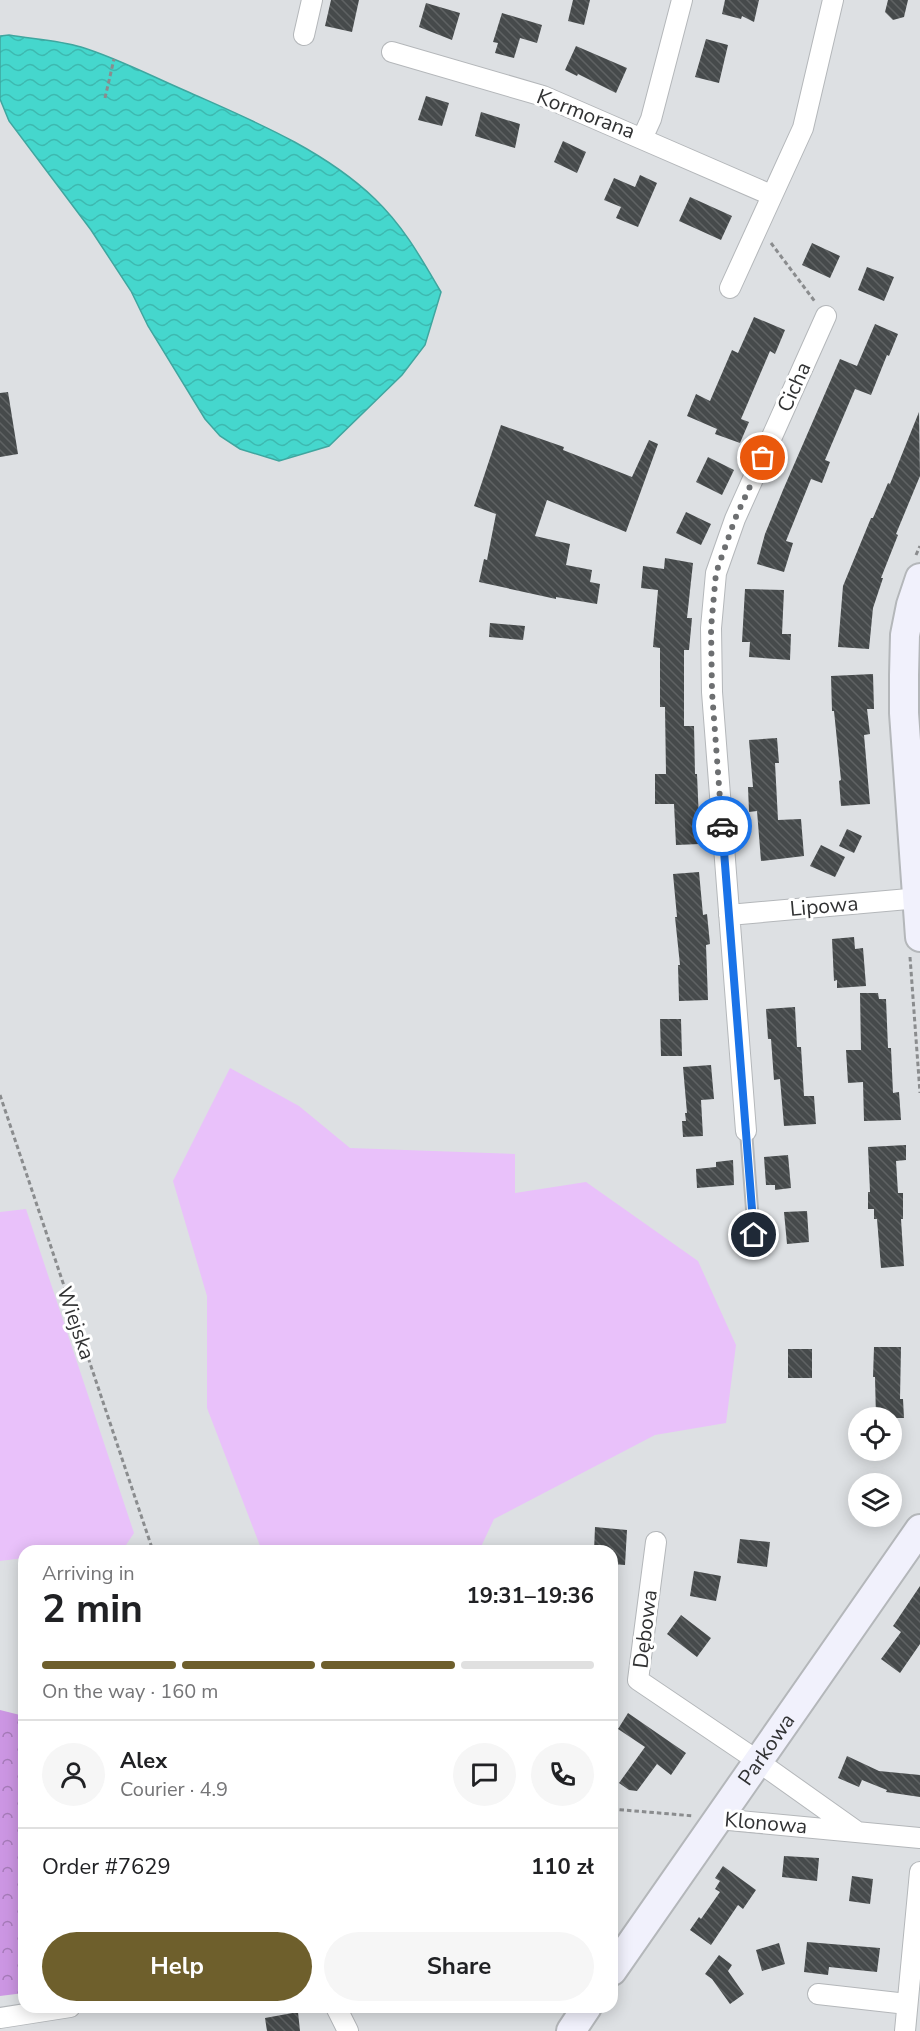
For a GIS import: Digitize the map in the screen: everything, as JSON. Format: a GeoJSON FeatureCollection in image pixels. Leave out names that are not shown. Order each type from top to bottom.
{"type":"FeatureCollection","features":[{"type":"Feature","properties":{"kind":"street"},"geometry":{"type":"LineString","coordinates":[[304,35],[312,0]]}},
{"type":"Feature","properties":{"kind":"street","name":"Kormorana"},"geometry":{"type":"LineString","coordinates":[[392,52],[543,96],[642,139],[651,119],[682,0]]}},
{"type":"Feature","properties":{"kind":"street"},"geometry":{"type":"LineString","coordinates":[[730,288],[803,128],[833,0]]}},
{"type":"Feature","properties":{"kind":"street"},"geometry":{"type":"LineString","coordinates":[[642,139],[771,195]]}},
{"type":"Feature","properties":{"kind":"street","name":"Cicha"},"geometry":{"type":"LineString","coordinates":[[746,1131],[712,692],[711,628],[716,573],[735,519],[826,316]]}},
{"type":"Feature","properties":{"kind":"street"},"geometry":{"type":"LineString","coordinates":[[920,578],[911,605],[905,635],[904,675],[904,713],[920,937]]}},
{"type":"Feature","properties":{"kind":"street","name":"Lipowa"},"geometry":{"type":"LineString","coordinates":[[729,915],[919,898]]}},
{"type":"Feature","properties":{"kind":"street","name":"Parkowa"},"geometry":{"type":"LineString","coordinates":[[618,1962],[920,1529]]}},
{"type":"Feature","properties":{"kind":"street","name":"Dębowa"},"geometry":{"type":"LineString","coordinates":[[656,1542],[638,1680],[758,1762]]}},
{"type":"Feature","properties":{"kind":"street"},"geometry":{"type":"LineString","coordinates":[[758,1762],[856,1831]]}},
{"type":"Feature","properties":{"kind":"street","name":"Klonowa"},"geometry":{"type":"LineString","coordinates":[[718,1818],[920,1838]]}},
{"type":"Feature","properties":{"kind":"street"},"geometry":{"type":"LineString","coordinates":[[905,2031],[920,1872]]}},
{"type":"Feature","properties":{"kind":"street"},"geometry":{"type":"LineString","coordinates":[[818,1994],[907,2004]]}},
{"type":"Feature","properties":{"kind":"street"},"geometry":{"type":"LineString","coordinates":[[0,2018],[32,2013]]}},
{"type":"Feature","properties":{"kind":"street"},"geometry":{"type":"LineString","coordinates":[[339,2013],[348,2031]]}},
{"type":"Feature","properties":{"kind":"street"},"geometry":{"type":"LineString","coordinates":[[571,2031],[583,2013]]}},
{"type":"Feature","properties":{"kind":"lane"},"geometry":{"type":"LineString","coordinates":[[746,1131],[754,1235]]}},
{"type":"Feature","properties":{"kind":"path"},"geometry":{"type":"LineString","coordinates":[[105,98],[114,59]]}},
{"type":"Feature","properties":{"kind":"path"},"geometry":{"type":"LineString","coordinates":[[758,227],[826,316]]}},
{"type":"Feature","properties":{"kind":"path","name":"Wiejska"},"geometry":{"type":"LineString","coordinates":[[0,1095],[151,1545]]}},
{"type":"Feature","properties":{"kind":"path","name":"Klonowa"},"geometry":{"type":"LineString","coordinates":[[618,1810],[718,1818]]}},
{"type":"Feature","properties":{"kind":"shaded area"},"geometry":{"type":"Polygon","coordinates":[[[230,1068],[299,1106],[350,1148],[515,1154],[515,1193],[586,1182],[698,1261],[736,1345],[726,1423],[655,1435],[494,1519],[482,1545],[260,1545],[207,1408],[207,1296],[173,1181],[230,1068]]]}},
{"type":"Feature","properties":{"kind":"shaded area"},"geometry":{"type":"Polygon","coordinates":[[[26,1209],[134,1533],[126,1545],[18,1545],[18,1559],[0,1561],[0,1212],[26,1209]]]}},
{"type":"Feature","properties":{"kind":"green space"},"geometry":{"type":"Polygon","coordinates":[[[0,1710],[18,1714],[18,1994],[0,1996],[0,1710]]]}},
{"type":"Feature","properties":{"kind":"water"},"geometry":{"type":"Polygon","coordinates":[[[9,35],[63,43],[94,51],[261,125],[333,165],[375,199],[395,221],[441,292],[425,345],[402,375],[329,446],[279,461],[240,449],[220,436],[205,419],[148,326],[131,291],[91,230],[9,121],[0,99],[0,36],[9,35]]]}},
{"type":"Feature","properties":{"kind":"building"},"geometry":{"type":"Polygon","coordinates":[[[331,0],[359,0],[352,32],[325,26],[331,0]]]}},
{"type":"Feature","properties":{"kind":"building"},"geometry":{"type":"Polygon","coordinates":[[[573,0],[590,0],[584,25],[568,21],[573,0]]]}},
{"type":"Feature","properties":{"kind":"building"},"geometry":{"type":"Polygon","coordinates":[[[725,0],[759,0],[754,22],[742,16],[741,19],[722,14],[725,0]]]}},
{"type":"Feature","properties":{"kind":"building"},"geometry":{"type":"Polygon","coordinates":[[[888,0],[908,0],[904,17],[893,20],[885,12],[888,0]]]}},
{"type":"Feature","properties":{"kind":"building"},"geometry":{"type":"Polygon","coordinates":[[[426,3],[460,13],[452,40],[419,27],[426,3]]]}},
{"type":"Feature","properties":{"kind":"building"},"geometry":{"type":"Polygon","coordinates":[[[502,13],[542,25],[537,43],[520,38],[514,58],[495,53],[498,43],[493,42],[502,13]]]}},
{"type":"Feature","properties":{"kind":"building"},"geometry":{"type":"Polygon","coordinates":[[[706,39],[728,45],[719,83],[695,77],[706,39]]]}},
{"type":"Feature","properties":{"kind":"building"},"geometry":{"type":"Polygon","coordinates":[[[576,46],[627,68],[616,93],[565,70],[576,46]]]}},
{"type":"Feature","properties":{"kind":"building"},"geometry":{"type":"Polygon","coordinates":[[[426,96],[449,103],[442,126],[418,120],[426,96]]]}},
{"type":"Feature","properties":{"kind":"building"},"geometry":{"type":"Polygon","coordinates":[[[481,112],[520,124],[515,148],[475,136],[481,112]]]}},
{"type":"Feature","properties":{"kind":"building"},"geometry":{"type":"Polygon","coordinates":[[[563,141],[586,152],[577,173],[554,162],[563,141]]]}},
{"type":"Feature","properties":{"kind":"building"},"geometry":{"type":"Polygon","coordinates":[[[640,175],[657,183],[638,227],[616,218],[621,207],[604,200],[614,178],[635,187],[640,175]]]}},
{"type":"Feature","properties":{"kind":"building"},"geometry":{"type":"Polygon","coordinates":[[[690,197],[732,216],[721,240],[679,221],[690,197]]]}},
{"type":"Feature","properties":{"kind":"building"},"geometry":{"type":"Polygon","coordinates":[[[812,243],[840,256],[830,278],[802,265],[812,243]]]}},
{"type":"Feature","properties":{"kind":"building"},"geometry":{"type":"Polygon","coordinates":[[[867,267],[894,277],[884,301],[858,290],[867,267]]]}},
{"type":"Feature","properties":{"kind":"building"},"geometry":{"type":"Polygon","coordinates":[[[754,317],[785,330],[775,354],[770,351],[741,419],[749,422],[740,443],[715,434],[717,429],[687,416],[696,394],[710,401],[732,350],[738,353],[754,317]]]}},
{"type":"Feature","properties":{"kind":"building"},"geometry":{"type":"Polygon","coordinates":[[[875,324],[898,334],[871,395],[855,389],[825,460],[830,462],[822,483],[811,479],[786,541],[793,543],[784,572],[757,564],[765,534],[840,359],[857,366],[875,324]]]}},
{"type":"Feature","properties":{"kind":"building"},"geometry":{"type":"Polygon","coordinates":[[[8,392],[18,454],[0,457],[0,393],[8,392]]]}},
{"type":"Feature","properties":{"kind":"building"},"geometry":{"type":"Polygon","coordinates":[[[919,412],[920,476],[881,578],[883,578],[873,608],[869,649],[838,647],[843,586],[871,518],[888,483],[890,484],[919,412]]]}},
{"type":"Feature","properties":{"kind":"building"},"geometry":{"type":"Polygon","coordinates":[[[501,425],[564,447],[563,450],[632,477],[649,440],[658,444],[626,532],[547,500],[535,536],[570,544],[566,565],[592,570],[590,582],[600,584],[597,604],[556,597],[556,599],[479,582],[484,559],[487,560],[496,514],[474,506],[501,425]]]}},
{"type":"Feature","properties":{"kind":"building"},"geometry":{"type":"Polygon","coordinates":[[[708,457],[734,470],[722,495],[696,482],[708,457]]]}},
{"type":"Feature","properties":{"kind":"building"},"geometry":{"type":"Polygon","coordinates":[[[686,512],[711,524],[701,545],[676,533],[686,512]]]}},
{"type":"Feature","properties":{"kind":"building"},"geometry":{"type":"Polygon","coordinates":[[[665,558],[693,563],[687,618],[692,618],[689,650],[684,650],[684,726],[694,726],[700,844],[676,845],[674,804],[655,804],[655,774],[666,774],[665,707],[660,707],[660,648],[653,647],[658,590],[641,588],[643,566],[664,569],[665,558]]]}},
{"type":"Feature","properties":{"kind":"building"},"geometry":{"type":"Polygon","coordinates":[[[745,589],[784,590],[782,634],[791,634],[790,660],[749,657],[750,642],[742,642],[745,589]]]}},
{"type":"Feature","properties":{"kind":"building"},"geometry":{"type":"Polygon","coordinates":[[[490,623],[525,626],[523,640],[489,637],[490,623]]]}},
{"type":"Feature","properties":{"kind":"building"},"geometry":{"type":"Polygon","coordinates":[[[873,674],[874,709],[867,709],[870,734],[864,735],[870,804],[841,806],[839,781],[841,780],[834,711],[832,711],[831,676],[873,674]]]}},
{"type":"Feature","properties":{"kind":"building"},"geometry":{"type":"Polygon","coordinates":[[[777,738],[779,763],[775,763],[778,820],[801,819],[804,856],[761,861],[757,811],[749,812],[748,787],[753,787],[749,740],[777,738]]]}},
{"type":"Feature","properties":{"kind":"building"},"geometry":{"type":"Polygon","coordinates":[[[847,829],[862,836],[854,853],[839,846],[847,829]]]}},
{"type":"Feature","properties":{"kind":"building"},"geometry":{"type":"Polygon","coordinates":[[[821,845],[845,857],[835,877],[810,866],[821,845]]]}},
{"type":"Feature","properties":{"kind":"building"},"geometry":{"type":"Polygon","coordinates":[[[699,872],[703,915],[707,914],[710,944],[706,945],[708,1000],[679,1001],[678,965],[680,965],[673,874],[699,872]]]}},
{"type":"Feature","properties":{"kind":"building"},"geometry":{"type":"Polygon","coordinates":[[[854,937],[855,949],[863,948],[866,986],[837,988],[837,980],[834,981],[832,939],[854,937]]]}},
{"type":"Feature","properties":{"kind":"building"},"geometry":{"type":"Polygon","coordinates":[[[860,993],[878,993],[879,999],[886,999],[893,1093],[899,1092],[901,1120],[864,1121],[863,1082],[848,1083],[846,1050],[861,1050],[860,993]]]}},
{"type":"Feature","properties":{"kind":"building"},"geometry":{"type":"Polygon","coordinates":[[[795,1007],[797,1047],[801,1047],[804,1096],[814,1096],[816,1124],[784,1126],[780,1079],[774,1080],[766,1009],[795,1007]]]}},
{"type":"Feature","properties":{"kind":"building"},"geometry":{"type":"Polygon","coordinates":[[[660,1019],[681,1019],[682,1056],[661,1056],[660,1019]]]}},
{"type":"Feature","properties":{"kind":"building"},"geometry":{"type":"Polygon","coordinates":[[[711,1065],[714,1099],[701,1100],[703,1136],[683,1137],[682,1121],[686,1121],[685,1113],[687,1113],[683,1067],[711,1065]]]}},
{"type":"Feature","properties":{"kind":"building"},"geometry":{"type":"Polygon","coordinates":[[[906,1145],[906,1160],[896,1161],[898,1193],[903,1193],[903,1219],[901,1219],[904,1266],[881,1268],[877,1219],[874,1219],[874,1209],[868,1209],[868,1192],[870,1192],[868,1147],[906,1145]]]}},
{"type":"Feature","properties":{"kind":"building"},"geometry":{"type":"Polygon","coordinates":[[[788,1155],[791,1188],[775,1190],[775,1185],[766,1185],[764,1157],[788,1155]]]}},
{"type":"Feature","properties":{"kind":"building"},"geometry":{"type":"Polygon","coordinates":[[[733,1160],[734,1185],[697,1188],[696,1169],[716,1167],[716,1162],[733,1160]]]}},
{"type":"Feature","properties":{"kind":"building"},"geometry":{"type":"Polygon","coordinates":[[[807,1211],[809,1242],[787,1244],[784,1212],[807,1211]]]}},
{"type":"Feature","properties":{"kind":"building"},"geometry":{"type":"Polygon","coordinates":[[[874,1347],[901,1347],[900,1399],[903,1399],[904,1418],[902,1418],[902,1407],[876,1407],[875,1377],[873,1377],[874,1347]]]}},
{"type":"Feature","properties":{"kind":"building"},"geometry":{"type":"Polygon","coordinates":[[[788,1349],[812,1349],[812,1378],[788,1378],[788,1349]]]}},
{"type":"Feature","properties":{"kind":"building"},"geometry":{"type":"Polygon","coordinates":[[[595,1527],[627,1530],[625,1565],[618,1564],[618,1545],[594,1545],[595,1527]]]}},
{"type":"Feature","properties":{"kind":"building"},"geometry":{"type":"Polygon","coordinates":[[[740,1539],[770,1542],[767,1567],[737,1563],[740,1539]]]}},
{"type":"Feature","properties":{"kind":"building"},"geometry":{"type":"Polygon","coordinates":[[[694,1571],[721,1576],[716,1601],[690,1596],[694,1571]]]}},
{"type":"Feature","properties":{"kind":"building"},"geometry":{"type":"Polygon","coordinates":[[[920,1586],[920,1644],[900,1673],[881,1659],[901,1632],[893,1626],[920,1586]]]}},
{"type":"Feature","properties":{"kind":"building"},"geometry":{"type":"Polygon","coordinates":[[[681,1615],[711,1638],[697,1657],[667,1634],[681,1615]]]}},
{"type":"Feature","properties":{"kind":"building"},"geometry":{"type":"Polygon","coordinates":[[[628,1713],[686,1753],[671,1775],[657,1764],[637,1791],[629,1790],[619,1783],[645,1747],[618,1729],[628,1713]]]}},
{"type":"Feature","properties":{"kind":"building"},"geometry":{"type":"Polygon","coordinates":[[[847,1756],[879,1771],[920,1775],[920,1797],[886,1792],[887,1790],[862,1780],[859,1787],[838,1778],[847,1756]]]}},
{"type":"Feature","properties":{"kind":"building"},"geometry":{"type":"Polygon","coordinates":[[[784,1856],[819,1858],[817,1881],[782,1877],[784,1856]]]}},
{"type":"Feature","properties":{"kind":"building"},"geometry":{"type":"Polygon","coordinates":[[[723,1866],[756,1890],[743,1909],[738,1905],[711,1945],[690,1930],[699,1917],[701,1919],[720,1892],[715,1889],[720,1881],[715,1878],[723,1866]]]}},
{"type":"Feature","properties":{"kind":"building"},"geometry":{"type":"Polygon","coordinates":[[[852,1876],[873,1879],[870,1904],[849,1901],[852,1876]]]}},
{"type":"Feature","properties":{"kind":"building"},"geometry":{"type":"Polygon","coordinates":[[[807,1942],[880,1948],[877,1972],[829,1967],[828,1975],[804,1972],[807,1942]]]}},
{"type":"Feature","properties":{"kind":"building"},"geometry":{"type":"Polygon","coordinates":[[[779,1943],[785,1964],[762,1971],[756,1950],[779,1943]]]}},
{"type":"Feature","properties":{"kind":"building"},"geometry":{"type":"Polygon","coordinates":[[[719,1955],[732,1965],[728,1971],[744,1994],[730,2004],[712,1979],[705,1974],[719,1955]]]}},
{"type":"Feature","properties":{"kind":"building"},"geometry":{"type":"Polygon","coordinates":[[[298,2013],[300,2031],[267,2031],[265,2018],[298,2013]]]}},
{"type":"Feature","properties":{"kind":"way so far"},"geometry":{"type":"LineString","coordinates":[[722,826],[712,692],[711,628],[716,573],[735,519],[763,458]]}},
{"type":"Feature","properties":{"kind":"route"},"geometry":{"type":"LineString","coordinates":[[722,826],[754,1235]]}}]}
